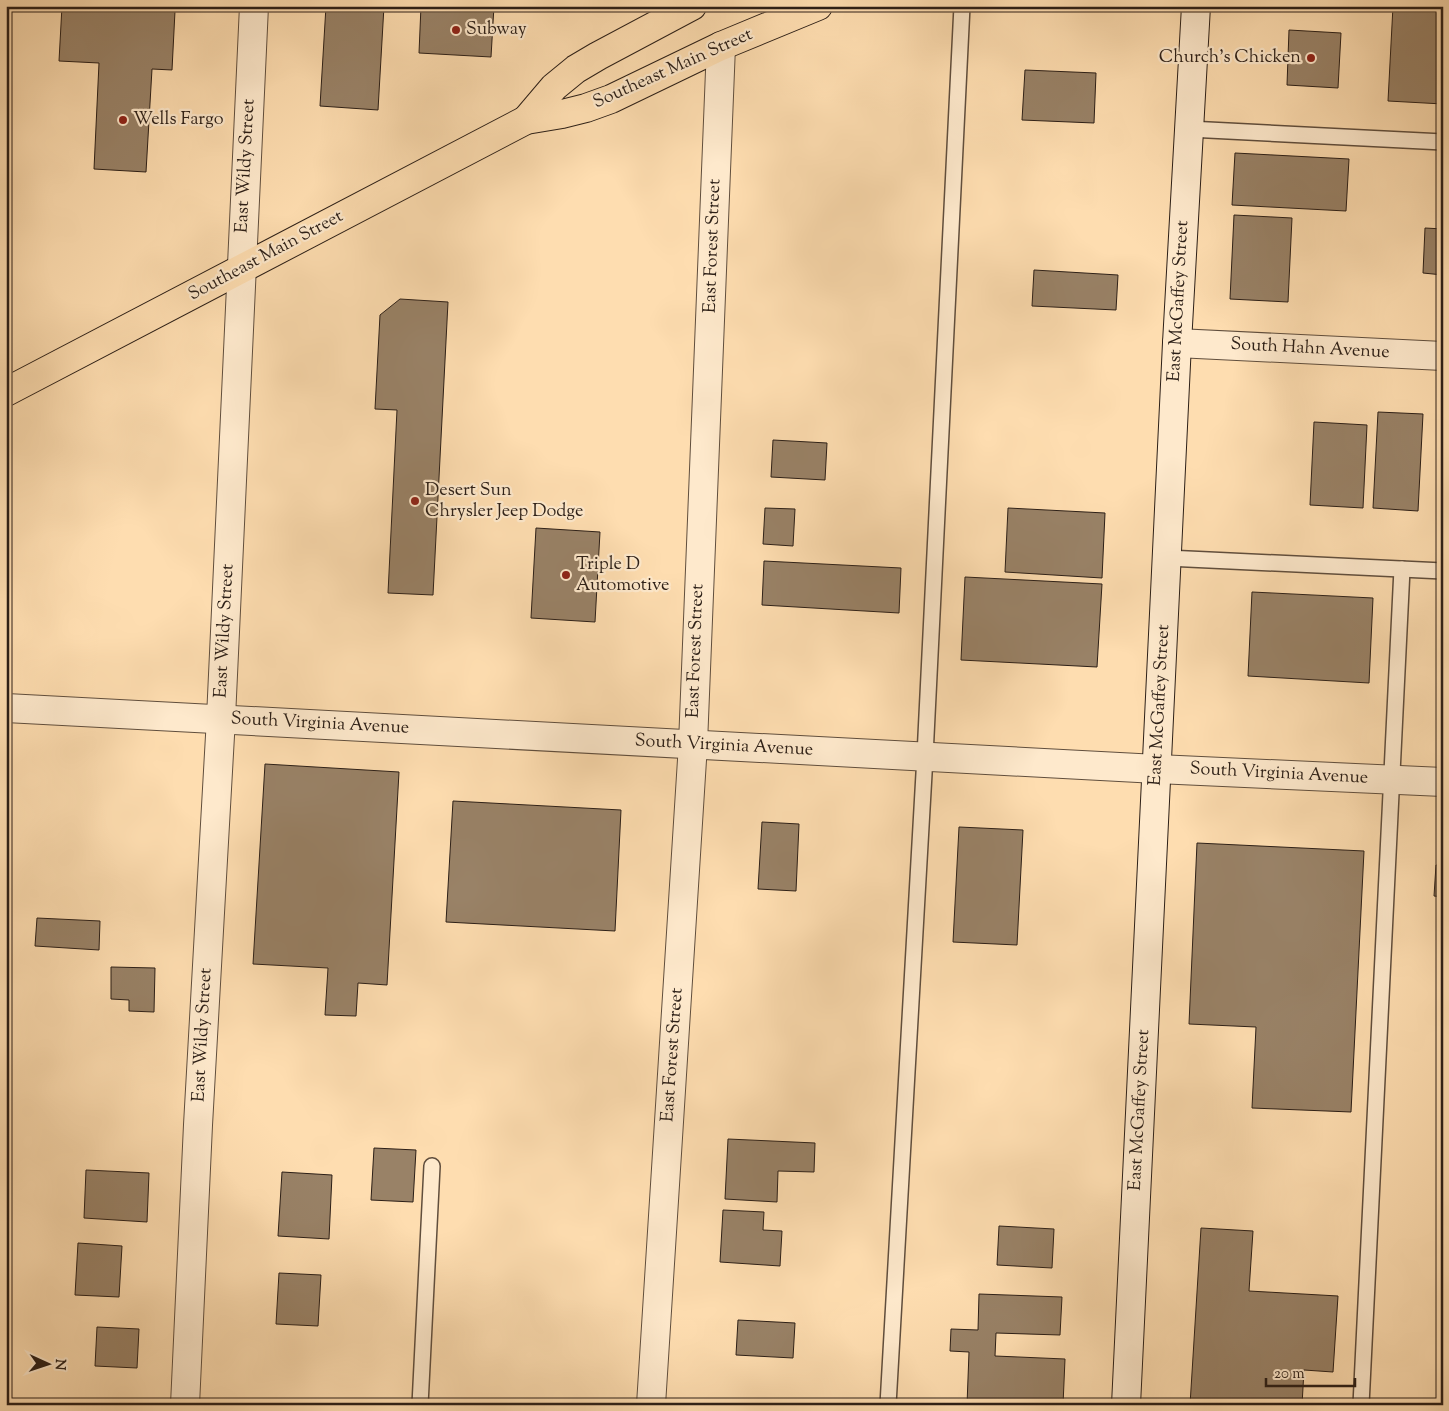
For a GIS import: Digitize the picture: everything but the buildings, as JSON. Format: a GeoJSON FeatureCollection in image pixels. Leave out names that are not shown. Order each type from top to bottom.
{"type":"FeatureCollection","features":[{"type":"Feature","properties":{"kind":"main road","name":"Southeast Main Street"},"geometry":{"type":"LineString","coordinates":[[526,120],[554,87],[576,69],[692,6]]}},
{"type":"Feature","properties":{"kind":"main road","name":"Southeast Main Street"},"geometry":{"type":"LineString","coordinates":[[6,392],[526,120],[562,114],[611,99],[721,46],[818,6]]}},
{"type":"Feature","properties":{"kind":"street","name":"East Wildy Street"},"geometry":{"type":"LineString","coordinates":[[185,1405],[198,1115],[221,718],[254,6]]}},
{"type":"Feature","properties":{"kind":"street","name":"East McGaffey Street"},"geometry":{"type":"LineString","coordinates":[[1126,1405],[1177,343],[1196,6]]}},
{"type":"Feature","properties":{"kind":"street","name":"East Forest Street"},"geometry":{"type":"LineString","coordinates":[[651,1405],[692,744],[721,46]]}},
{"type":"Feature","properties":{"kind":"street","name":"South Hahn Avenue"},"geometry":{"type":"LineString","coordinates":[[1177,343],[1443,356]]}},
{"type":"Feature","properties":{"kind":"street","name":"South Virginia Avenue"},"geometry":{"type":"LineString","coordinates":[[6,708],[1157,769],[1443,782]]}},
{"type":"Feature","properties":{"kind":"lane"},"geometry":{"type":"LineString","coordinates":[[888,1405],[925,756],[962,6]]}},
{"type":"Feature","properties":{"kind":"lane"},"geometry":{"type":"LineString","coordinates":[[1189,129],[1443,142]]}},
{"type":"Feature","properties":{"kind":"lane"},"geometry":{"type":"LineString","coordinates":[[1167,558],[1443,571]]}},
{"type":"Feature","properties":{"kind":"lane"},"geometry":{"type":"LineString","coordinates":[[1361,1405],[1402,569]]}},
{"type":"Feature","properties":{"kind":"lane"},"geometry":{"type":"LineString","coordinates":[[420,1405],[432,1166]]}},
{"type":"Feature","properties":{"kind":"place","name":"Subway"},"geometry":{"type":"Point","coordinates":[456,30]}},
{"type":"Feature","properties":{"kind":"place","name":"Church's Chicken"},"geometry":{"type":"Point","coordinates":[1311,58]}},
{"type":"Feature","properties":{"kind":"place","name":"Wells Fargo"},"geometry":{"type":"Point","coordinates":[123,120]}},
{"type":"Feature","properties":{"kind":"place","name":"Desert Sun Chrysler Jeep Dodge"},"geometry":{"type":"Point","coordinates":[415,501]}},
{"type":"Feature","properties":{"kind":"place","name":"Triple D Automotive"},"geometry":{"type":"Point","coordinates":[566,575]}}]}
